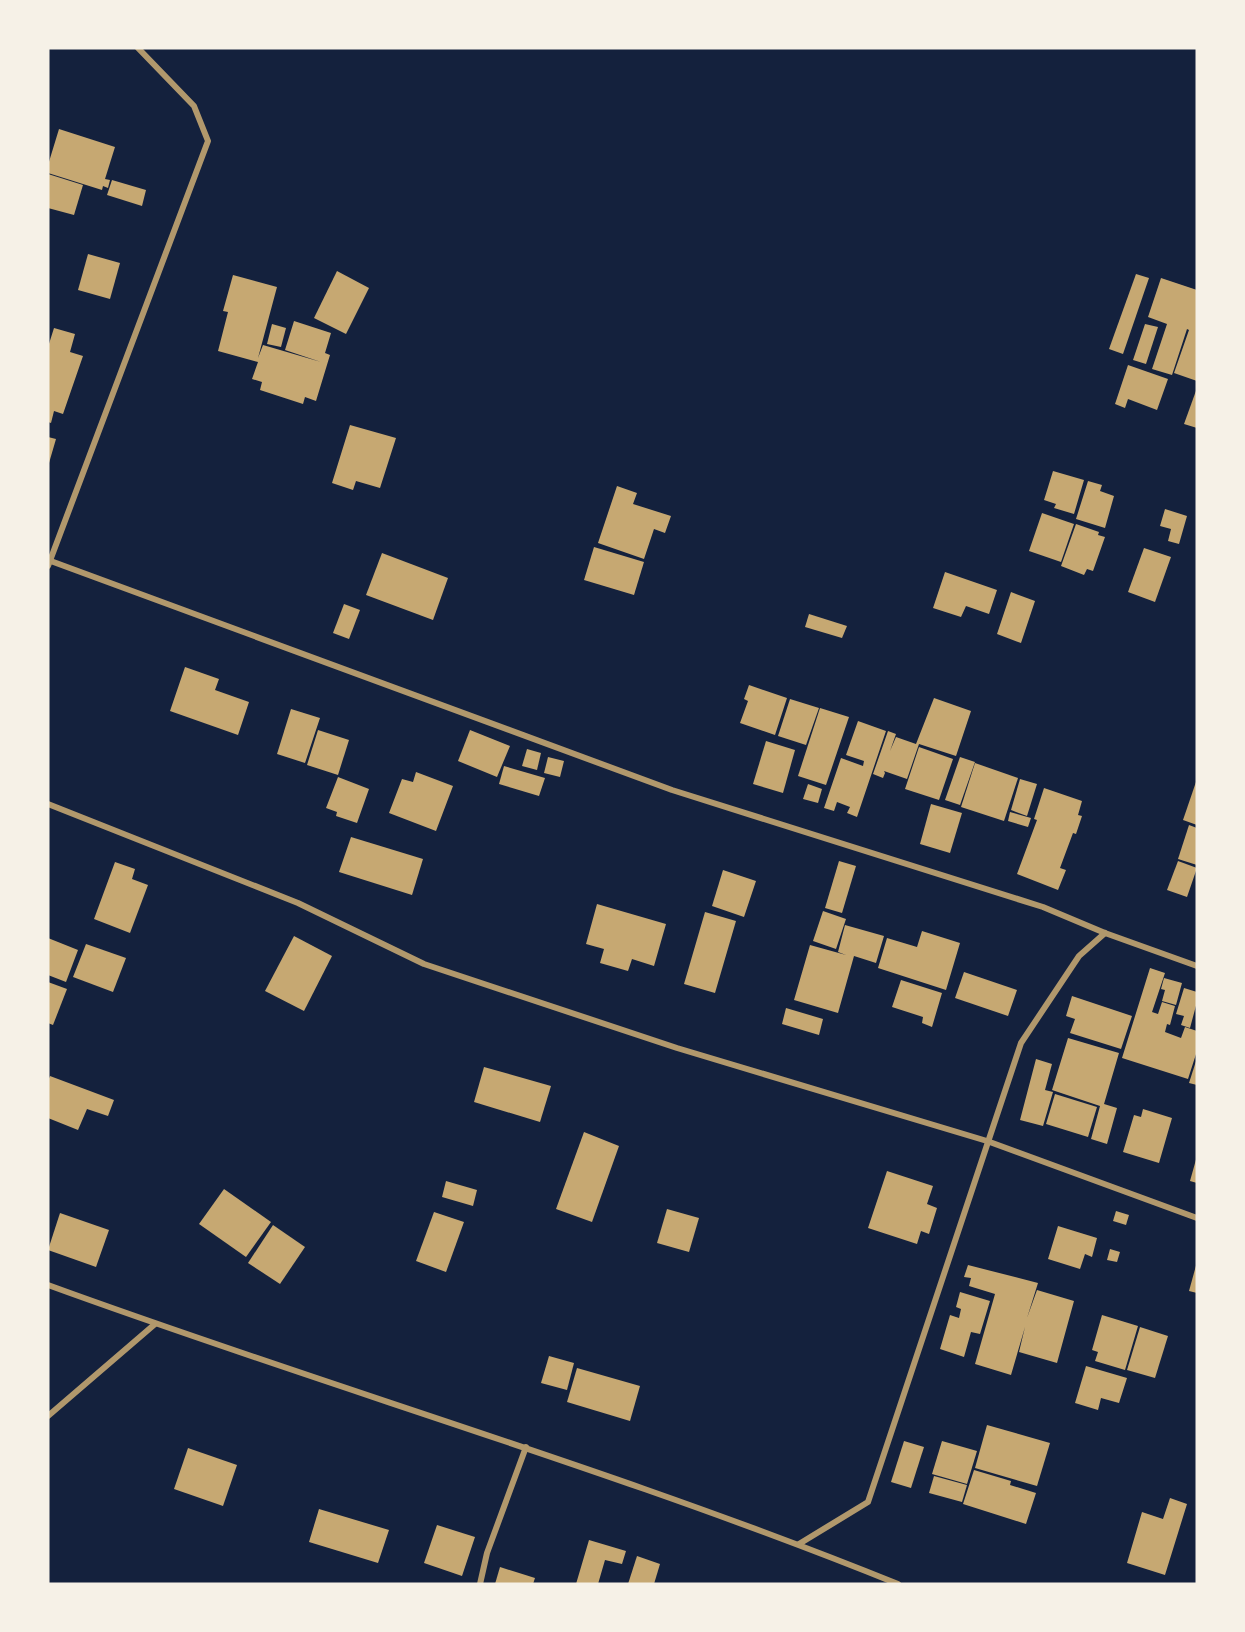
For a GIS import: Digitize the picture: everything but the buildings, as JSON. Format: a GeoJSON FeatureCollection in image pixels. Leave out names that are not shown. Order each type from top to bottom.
{"type":"FeatureCollection","features":[{"type":"Feature","properties":{"kind":"street"},"geometry":{"type":"LineString","coordinates":[[138,48],[194,106],[208,141],[49,562],[672,790],[1043,907],[1105,933],[1197,966]]}},
{"type":"Feature","properties":{"kind":"street"},"geometry":{"type":"LineString","coordinates":[[48,804],[298,903],[424,964],[677,1048],[987,1141],[1197,1218]]}},
{"type":"Feature","properties":{"kind":"street"},"geometry":{"type":"LineString","coordinates":[[799,1544],[868,1502],[1021,1043],[1079,956],[1105,933]]}},
{"type":"Feature","properties":{"kind":"street"},"geometry":{"type":"LineString","coordinates":[[48,1285],[155,1324],[526,1447],[799,1544],[898,1584]]}},
{"type":"Feature","properties":{"kind":"street"},"geometry":{"type":"LineString","coordinates":[[48,1416],[155,1324]]}},
{"type":"Feature","properties":{"kind":"street"},"geometry":{"type":"LineString","coordinates":[[480,1584],[487,1553],[526,1447]]}}]}
